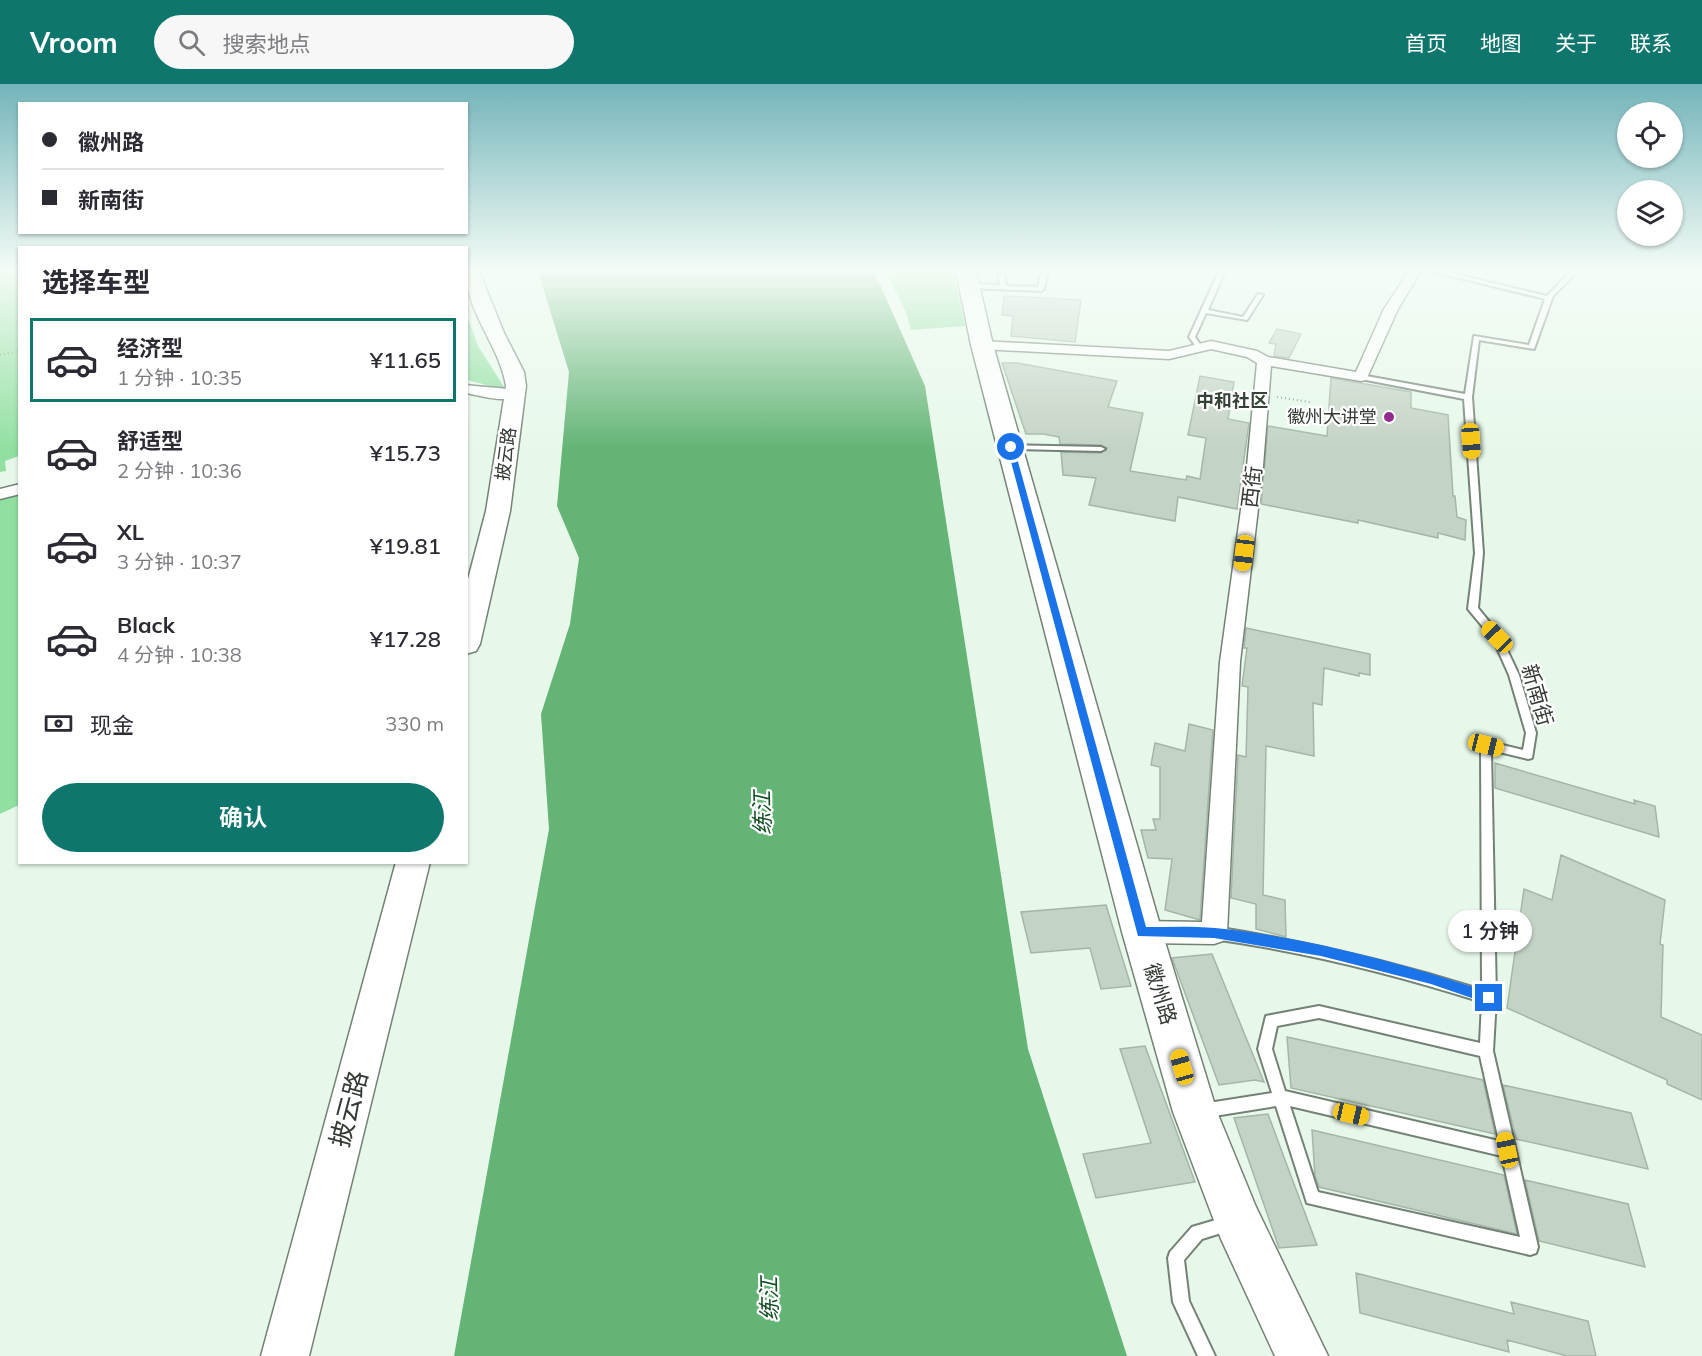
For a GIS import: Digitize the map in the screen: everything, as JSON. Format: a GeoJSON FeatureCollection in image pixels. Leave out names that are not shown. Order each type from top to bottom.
{"type":"FeatureCollection","features":[{"type":"Feature","properties":{"kind":"main road","name":"徽州路"},"geometry":{"type":"LineString","coordinates":[[981,330],[982,345],[1142,932],[1195,1112],[1238,1222],[1302,1356]]}},
{"type":"Feature","properties":{"kind":"street","name":"披云路"},"geometry":{"type":"LineString","coordinates":[[468,636],[498,511],[515,393],[514,372],[493,330]]}},
{"type":"Feature","properties":{"kind":"street"},"geometry":{"type":"LineString","coordinates":[[982,345],[1168,355],[1181,354],[1211,345],[1252,354],[1264,361],[1361,377],[1382,330]]}},
{"type":"Feature","properties":{"kind":"street","name":"西街"},"geometry":{"type":"LineString","coordinates":[[1214,933],[1230,662],[1255,466],[1264,361]]}},
{"type":"Feature","properties":{"kind":"street"},"geometry":{"type":"LineString","coordinates":[[468,389],[495,394],[515,393]]}},
{"type":"Feature","properties":{"kind":"street"},"geometry":{"type":"LineString","coordinates":[[0,494],[18,490]]}},
{"type":"Feature","properties":{"kind":"street","name":"披云路"},"geometry":{"type":"LineString","coordinates":[[285,1356],[412,864]]}},
{"type":"Feature","properties":{"kind":"street"},"geometry":{"type":"LineString","coordinates":[[1142,932],[1214,933]]}},
{"type":"Feature","properties":{"kind":"lane"},"geometry":{"type":"LineString","coordinates":[[1194,330],[1192,336],[1199,347]]}},
{"type":"Feature","properties":{"kind":"lane","name":"新南街"},"geometry":{"type":"LineString","coordinates":[[1489,998],[1486,745],[1528,755],[1531,733],[1514,675],[1497,637],[1473,609],[1479,553],[1468,397],[1476,337],[1533,348],[1539,330]]}},
{"type":"Feature","properties":{"kind":"lane"},"geometry":{"type":"LineString","coordinates":[[1361,377],[1468,397]]}},
{"type":"Feature","properties":{"kind":"lane"},"geometry":{"type":"LineString","coordinates":[[1011,447],[1101,449]]}},
{"type":"Feature","properties":{"kind":"lane"},"geometry":{"type":"LineString","coordinates":[[1214,933],[1332,953],[1431,979],[1489,998],[1486,1052],[1530,1247],[1312,1198],[1265,1050],[1271,1021],[1319,1012],[1486,1052]]}},
{"type":"Feature","properties":{"kind":"lane"},"geometry":{"type":"LineString","coordinates":[[1195,1112],[1281,1099],[1507,1150]]}},
{"type":"Feature","properties":{"kind":"lane"},"geometry":{"type":"LineString","coordinates":[[1207,1356],[1181,1302],[1176,1258],[1197,1232],[1238,1222]]}},
{"type":"Feature","properties":{"kind":"path"},"geometry":{"type":"LineString","coordinates":[[0,355],[18,351]]}},
{"type":"Feature","properties":{"kind":"path"},"geometry":{"type":"LineString","coordinates":[[1262,394],[1310,402]]}},
{"type":"Feature","properties":{"kind":"shaded area"},"geometry":{"type":"Polygon","coordinates":[[[0,330],[18,330],[18,456],[5,461],[6,471],[0,472],[0,330]]]}},
{"type":"Feature","properties":{"kind":"shaded area"},"geometry":{"type":"Polygon","coordinates":[[[468,330],[472,330],[478,346],[506,390],[468,380],[468,330]]]}},
{"type":"Feature","properties":{"kind":"shaded area"},"geometry":{"type":"Polygon","coordinates":[[[18,494],[18,805],[0,814],[0,498],[18,494]]]}},
{"type":"Feature","properties":{"kind":"water","name":"练江"},"geometry":{"type":"Polygon","coordinates":[[[556,330],[900,330],[925,386],[1028,1049],[1127,1356],[454,1356],[549,829],[541,714],[570,624],[579,558],[557,506],[569,372],[556,330]]]}},
{"type":"Feature","properties":{"kind":"building"},"geometry":{"type":"Polygon","coordinates":[[[1012,330],[1077,330],[1075,342],[1011,336],[1012,330]]]}},
{"type":"Feature","properties":{"kind":"building"},"geometry":{"type":"Polygon","coordinates":[[[1276,330],[1301,334],[1289,358],[1274,356],[1276,344],[1269,343],[1276,330]]]}},
{"type":"Feature","properties":{"kind":"building"},"geometry":{"type":"Polygon","coordinates":[[[1002,363],[1017,363],[1117,381],[1108,407],[1143,413],[1130,471],[1186,480],[1187,476],[1200,479],[1206,438],[1188,435],[1200,376],[1234,382],[1228,419],[1249,423],[1237,509],[1178,497],[1175,521],[1089,505],[1096,478],[1063,475],[1061,452],[1101,453],[1107,448],[1101,445],[1060,444],[1059,437],[1026,434],[1002,363]]]}},
{"type":"Feature","properties":{"kind":"building"},"geometry":{"type":"Polygon","coordinates":[[[1331,378],[1411,392],[1411,408],[1448,415],[1453,496],[1455,496],[1457,517],[1466,520],[1465,540],[1438,533],[1438,538],[1358,520],[1358,523],[1261,504],[1268,426],[1327,436],[1331,378]]]}},
{"type":"Feature","properties":{"kind":"building"},"geometry":{"type":"Polygon","coordinates":[[[1246,628],[1370,654],[1370,675],[1359,673],[1359,676],[1324,668],[1322,705],[1313,703],[1314,756],[1266,746],[1263,895],[1285,900],[1286,937],[1256,929],[1256,904],[1231,898],[1238,755],[1246,757],[1248,687],[1242,686],[1247,648],[1244,648],[1246,628]]]}},
{"type":"Feature","properties":{"kind":"building"},"geometry":{"type":"Polygon","coordinates":[[[1189,724],[1213,730],[1200,920],[1165,910],[1172,859],[1148,858],[1141,830],[1156,830],[1153,819],[1160,819],[1160,767],[1151,765],[1155,743],[1185,751],[1189,724]]]}},
{"type":"Feature","properties":{"kind":"building"},"geometry":{"type":"Polygon","coordinates":[[[1495,763],[1635,804],[1634,800],[1655,806],[1659,837],[1495,788],[1495,763]]]}},
{"type":"Feature","properties":{"kind":"building"},"geometry":{"type":"Polygon","coordinates":[[[1561,855],[1665,900],[1660,944],[1663,945],[1661,1017],[1702,1035],[1702,1100],[1667,1084],[1667,1080],[1507,1008],[1524,889],[1552,900],[1561,855]]]}},
{"type":"Feature","properties":{"kind":"building"},"geometry":{"type":"Polygon","coordinates":[[[1106,905],[1131,986],[1101,989],[1090,948],[1031,953],[1021,912],[1106,905]]]}},
{"type":"Feature","properties":{"kind":"building"},"geometry":{"type":"Polygon","coordinates":[[[1212,954],[1264,1082],[1255,1080],[1219,1085],[1172,958],[1212,954]]]}},
{"type":"Feature","properties":{"kind":"building"},"geometry":{"type":"Polygon","coordinates":[[[1287,1037],[1483,1080],[1495,1134],[1291,1088],[1287,1037]]]}},
{"type":"Feature","properties":{"kind":"building"},"geometry":{"type":"Polygon","coordinates":[[[1145,1046],[1195,1182],[1096,1198],[1083,1154],[1151,1143],[1120,1049],[1145,1046]]]}},
{"type":"Feature","properties":{"kind":"building"},"geometry":{"type":"Polygon","coordinates":[[[1503,1085],[1631,1113],[1648,1169],[1516,1139],[1503,1085]]]}},
{"type":"Feature","properties":{"kind":"building"},"geometry":{"type":"Polygon","coordinates":[[[1268,1114],[1317,1245],[1279,1248],[1234,1118],[1268,1114]]]}},
{"type":"Feature","properties":{"kind":"building"},"geometry":{"type":"Polygon","coordinates":[[[1312,1130],[1504,1175],[1517,1234],[1319,1187],[1315,1176],[1312,1130]]]}},
{"type":"Feature","properties":{"kind":"building"},"geometry":{"type":"Polygon","coordinates":[[[1525,1180],[1628,1204],[1645,1267],[1539,1241],[1525,1180]]]}},
{"type":"Feature","properties":{"kind":"building"},"geometry":{"type":"Polygon","coordinates":[[[1356,1273],[1514,1314],[1511,1302],[1588,1321],[1596,1356],[1567,1356],[1507,1340],[1509,1352],[1360,1313],[1356,1273]]]}},
{"type":"Feature","properties":{"kind":"place","name":"徽州大讲堂"},"geometry":{"type":"Point","coordinates":[1389,417]}},
{"type":"Feature","properties":{"kind":"district","name":"中和社区"},"geometry":{"type":"Point","coordinates":[1232,401]}},
{"type":"Feature","properties":{"kind":"route"},"geometry":{"type":"LineString","coordinates":[[1011,447],[1142,932],[1214,933],[1321,950],[1376,963],[1489,998]]}}]}
